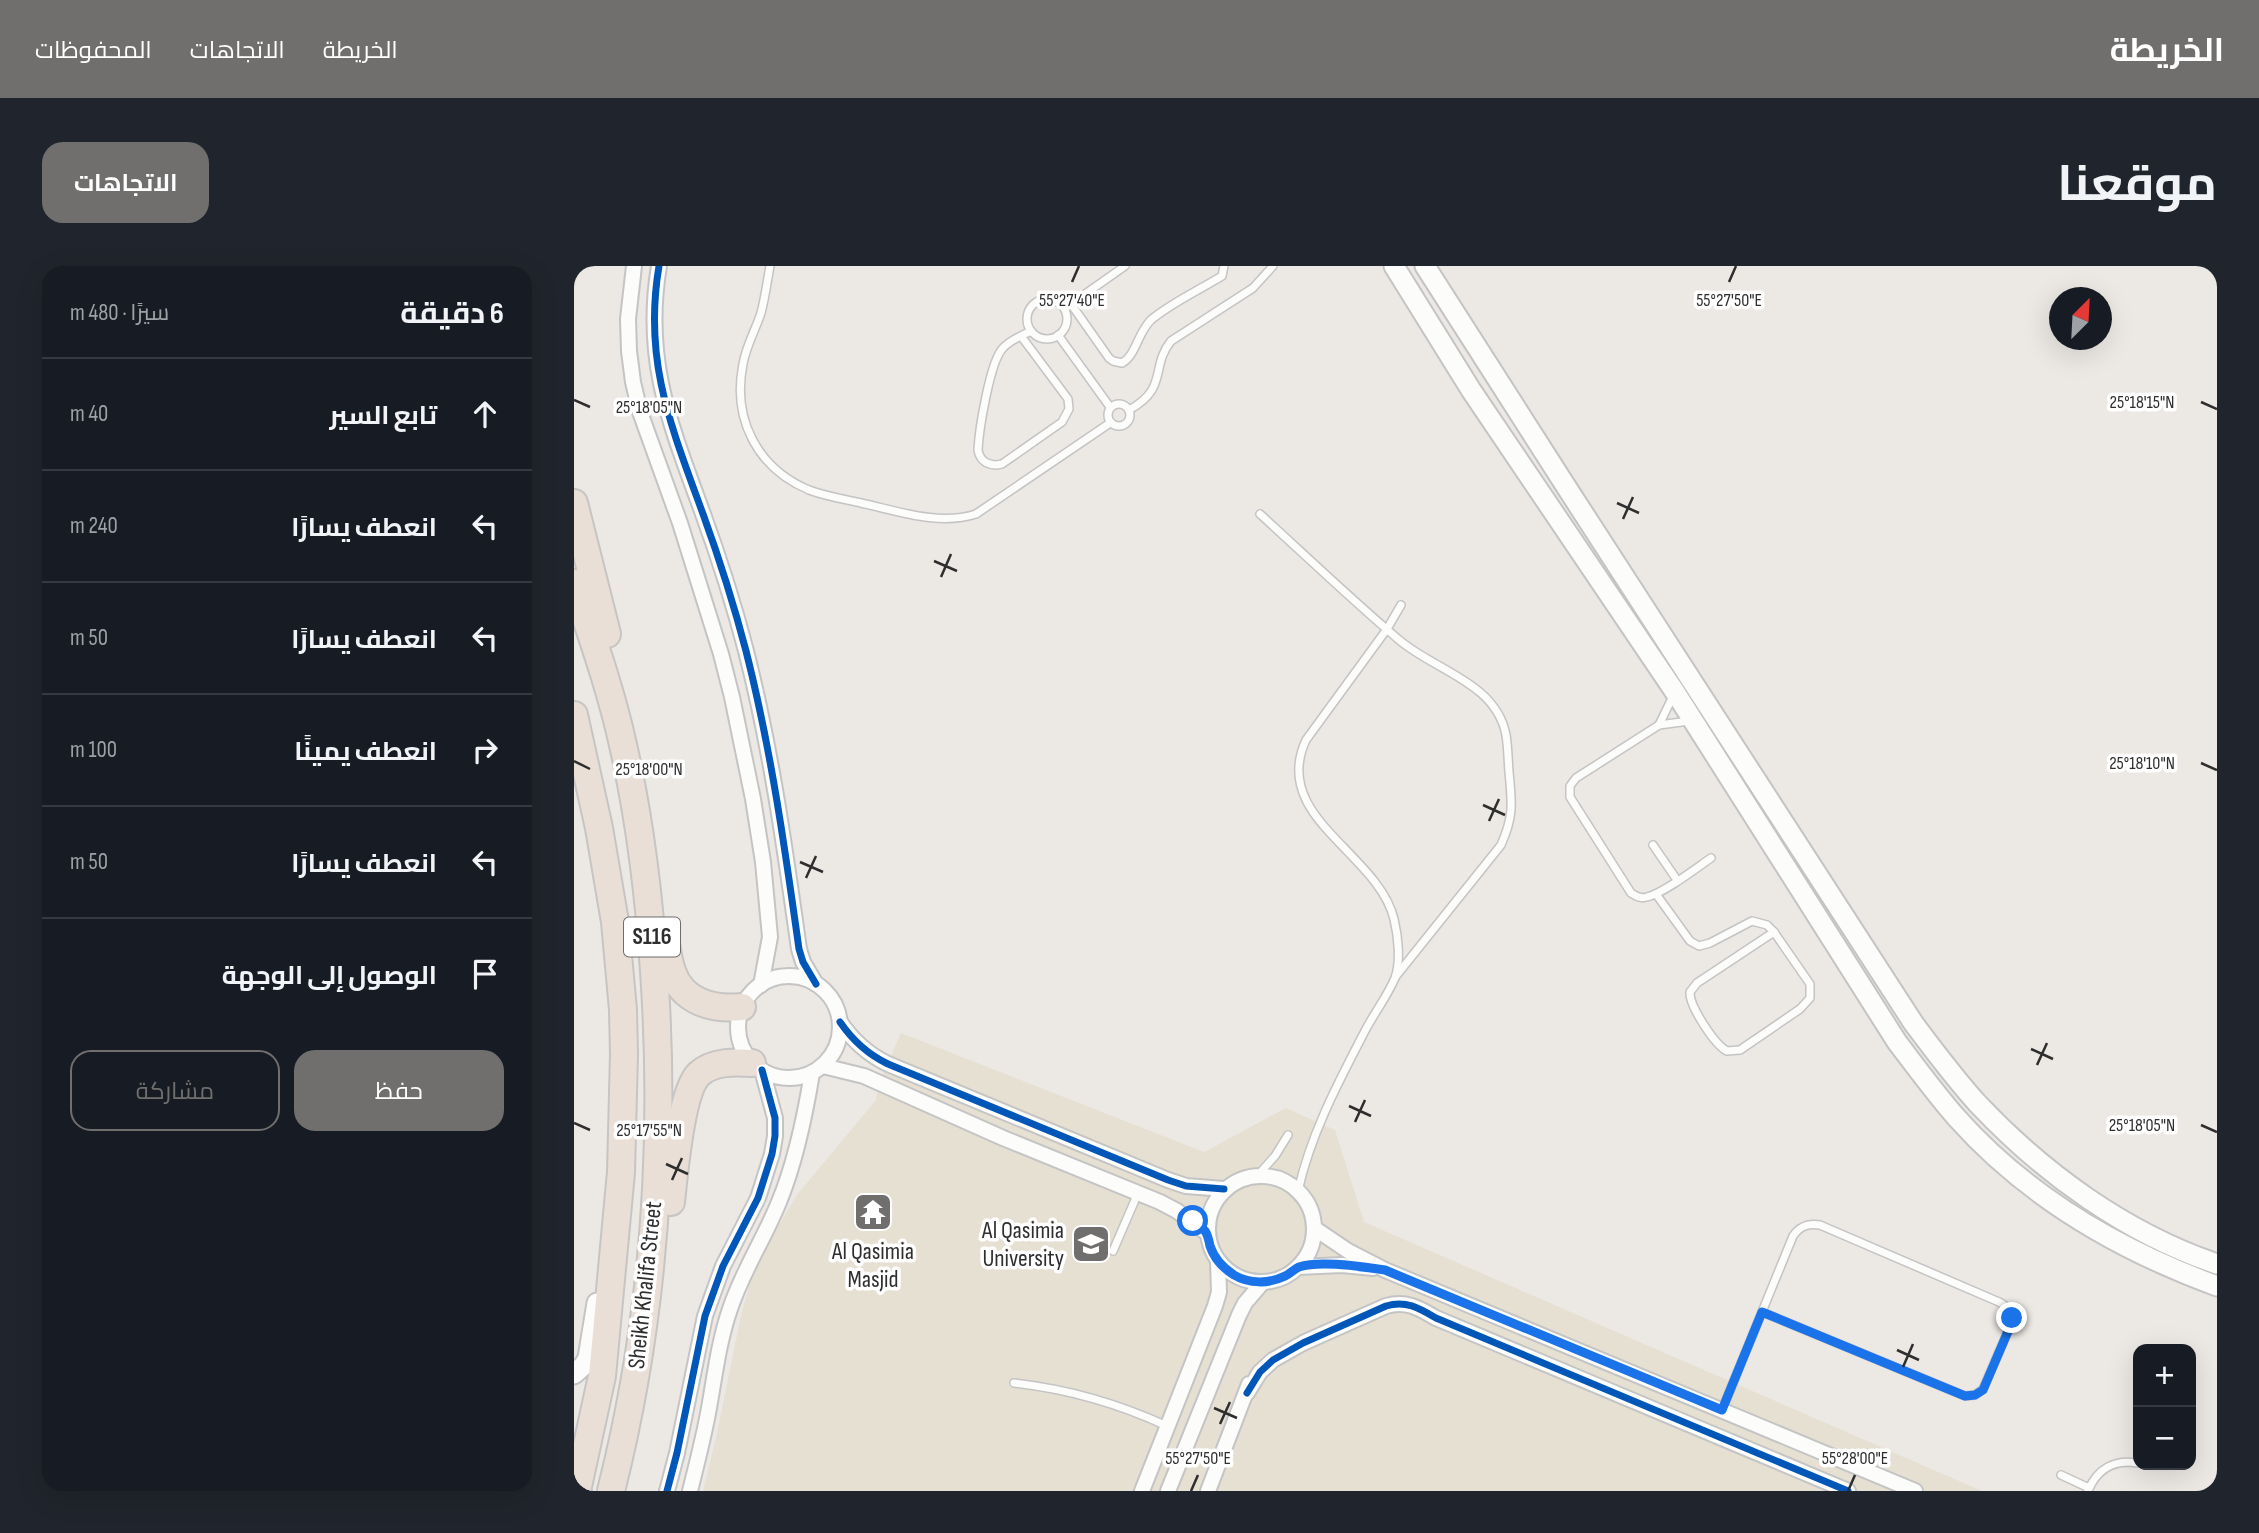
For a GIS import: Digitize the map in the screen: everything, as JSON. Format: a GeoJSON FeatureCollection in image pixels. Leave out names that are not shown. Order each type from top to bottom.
{"type":"FeatureCollection","features":[{"type":"Feature","properties":{"kind":"highway"},"geometry":{"type":"LineString","coordinates":[[574,503],[617,670],[613,704]]}},
{"type":"Feature","properties":{"kind":"highway","name":"Sheikh Khalifa Street"},"geometry":{"type":"LineString","coordinates":[[574,583],[613,704],[632,784],[649,902],[658,1042],[659,1130],[652,1241],[641,1345],[611,1491]]}},
{"type":"Feature","properties":{"kind":"highway","name":"Sheikh Khalifa Street"},"geometry":{"type":"LineString","coordinates":[[574,715],[599,828],[620,966],[624,1021],[624,1107],[615,1251],[602,1376],[577,1491]]}},
{"type":"Feature","properties":{"kind":"highway"},"geometry":{"type":"LineString","coordinates":[[649,902],[664,929],[673,975],[686,992],[704,1004],[717,1008],[742,1007]]}},
{"type":"Feature","properties":{"kind":"highway"},"geometry":{"type":"LineString","coordinates":[[645,1300],[657,1280],[664,1259],[689,1089],[707,1068],[728,1062],[757,1067]]}},
{"type":"Feature","properties":{"kind":"highway"},"geometry":{"type":"LineString","coordinates":[[574,1423],[582,1402],[602,1376]]}},
{"type":"Feature","properties":{"kind":"main road"},"geometry":{"type":"LineString","coordinates":[[1394,266],[1471,390],[1675,692],[1897,1042],[1956,1117],[1990,1152],[2067,1213],[2150,1258],[2217,1286]]}},
{"type":"Feature","properties":{"kind":"main road"},"geometry":{"type":"LineString","coordinates":[[1425,266],[1914,1024],[1947,1068],[2012,1138],[2085,1197],[2151,1236],[2217,1265]]}},
{"type":"Feature","properties":{"kind":"main road"},"geometry":{"type":"LineString","coordinates":[[574,1374],[588,1358],[600,1278],[605,1263],[615,1251]]}},
{"type":"Feature","properties":{"kind":"street"},"geometry":{"type":"LineString","coordinates":[[634,266],[628,319],[633,382],[640,412],[680,523],[715,633],[732,697],[753,799],[763,862],[769,937],[769,951],[761,985]]}},
{"type":"Feature","properties":{"kind":"street"},"geometry":{"type":"LineString","coordinates":[[659,266],[653,323],[659,378],[673,431],[705,518],[745,649],[778,796],[799,949],[816,984],[832,1000],[847,1032],[866,1051],[888,1064],[1168,1180],[1195,1187],[1224,1189]]}},
{"type":"Feature","properties":{"kind":"street"},"geometry":{"type":"LineString","coordinates":[[816,984],[794,977],[772,979],[747,998],[742,1007],[739,1036],[746,1055],[757,1067],[771,1075],[792,1078],[817,1070],[864,1076],[1003,1138],[1138,1193],[1177,1211],[1207,1233]]}},
{"type":"Feature","properties":{"kind":"street"},"geometry":{"type":"LineString","coordinates":[[690,1491],[729,1311],[786,1185],[817,1070],[837,1046],[840,1022]]}},
{"type":"Feature","properties":{"kind":"street"},"geometry":{"type":"LineString","coordinates":[[667,1491],[705,1316],[723,1266],[758,1198],[772,1154],[775,1118],[757,1067]]}},
{"type":"Feature","properties":{"kind":"street"},"geometry":{"type":"LineString","coordinates":[[1258,1175],[1279,1179],[1298,1191],[1310,1208],[1314,1228],[1310,1249],[1298,1268],[1282,1278],[1263,1282],[1234,1275],[1218,1261],[1207,1233],[1211,1209],[1224,1189],[1240,1180],[1258,1175]]}},
{"type":"Feature","properties":{"kind":"street"},"geometry":{"type":"LineString","coordinates":[[1314,1228],[1348,1251],[1385,1270],[1915,1491]]}},
{"type":"Feature","properties":{"kind":"street"},"geometry":{"type":"LineString","coordinates":[[1142,1491],[1215,1306],[1220,1284],[1218,1261]]}},
{"type":"Feature","properties":{"kind":"street"},"geometry":{"type":"LineString","coordinates":[[1298,1268],[1342,1265],[1385,1270]]}},
{"type":"Feature","properties":{"kind":"street"},"geometry":{"type":"LineString","coordinates":[[1168,1491],[1239,1315],[1253,1292],[1263,1282]]}},
{"type":"Feature","properties":{"kind":"street"},"geometry":{"type":"LineString","coordinates":[[1208,1491],[1247,1393],[1255,1365],[1264,1354],[1303,1343],[1367,1316],[1399,1310],[1436,1318],[1848,1491]]}},
{"type":"Feature","properties":{"kind":"lane"},"geometry":{"type":"LineString","coordinates":[[770,266],[761,312],[742,365],[740,404],[749,434],[765,459],[775,470],[797,485],[840,498],[935,518],[960,519],[976,514],[1110,423]]}},
{"type":"Feature","properties":{"kind":"lane"},"geometry":{"type":"LineString","coordinates":[[1067,306],[1125,266]]}},
{"type":"Feature","properties":{"kind":"lane"},"geometry":{"type":"LineString","coordinates":[[1033,351],[1033,333],[1027,315],[1029,309],[1038,301],[1049,299],[1067,306],[1110,358],[1122,363],[1130,358],[1141,332],[1153,319],[1222,276],[1224,266]]}},
{"type":"Feature","properties":{"kind":"lane"},"geometry":{"type":"LineString","coordinates":[[1129,410],[1139,405],[1154,388],[1163,354],[1171,341],[1253,288],[1269,268]]}},
{"type":"Feature","properties":{"kind":"lane"},"geometry":{"type":"LineString","coordinates":[[1021,336],[1068,399],[1067,414],[1062,422],[1005,462],[992,466],[982,459],[978,450],[994,360],[1008,344],[1021,336],[1033,333],[1047,339],[1058,335],[1066,326],[1067,306]]}},
{"type":"Feature","properties":{"kind":"lane"},"geometry":{"type":"LineString","coordinates":[[1058,335],[1110,407]]}},
{"type":"Feature","properties":{"kind":"lane"},"geometry":{"type":"LineString","coordinates":[[1110,407],[1121,404],[1129,410]]}},
{"type":"Feature","properties":{"kind":"lane"},"geometry":{"type":"LineString","coordinates":[[1110,407],[1107,417],[1110,423],[1117,426],[1125,425],[1129,419],[1129,410]]}},
{"type":"Feature","properties":{"kind":"lane"},"geometry":{"type":"LineString","coordinates":[[1260,514],[1415,652],[1482,694],[1495,709],[1506,733],[1512,804],[1510,824],[1501,845],[1395,976],[1314,1136],[1298,1191]]}},
{"type":"Feature","properties":{"kind":"lane"},"geometry":{"type":"LineString","coordinates":[[1395,976],[1396,929],[1385,893],[1311,811],[1300,790],[1297,770],[1298,759],[1306,740],[1387,629],[1401,605]]}},
{"type":"Feature","properties":{"kind":"lane"},"geometry":{"type":"LineString","coordinates":[[1659,725],[1675,692]]}},
{"type":"Feature","properties":{"kind":"lane"},"geometry":{"type":"LineString","coordinates":[[1693,722],[1676,721],[1659,725],[1576,778],[1569,791],[1572,802],[1631,893],[1642,898],[1656,894],[1711,858]]}},
{"type":"Feature","properties":{"kind":"lane"},"geometry":{"type":"LineString","coordinates":[[1653,845],[1677,880]]}},
{"type":"Feature","properties":{"kind":"lane"},"geometry":{"type":"LineString","coordinates":[[1656,894],[1690,941],[1699,946],[1752,921],[1767,925],[1774,932],[1810,984],[1810,998],[1800,1009],[1740,1050],[1727,1051],[1717,1044],[1691,1003],[1690,992],[1697,983],[1774,932]]}},
{"type":"Feature","properties":{"kind":"lane"},"geometry":{"type":"LineString","coordinates":[[1258,1175],[1275,1156],[1288,1135]]}},
{"type":"Feature","properties":{"kind":"lane"},"geometry":{"type":"LineString","coordinates":[[1113,1251],[1138,1193]]}},
{"type":"Feature","properties":{"kind":"lane"},"geometry":{"type":"LineString","coordinates":[[1722,1410],[1793,1236],[1801,1227],[1814,1224],[1999,1302],[2009,1309],[2012,1322],[1983,1390],[1975,1395],[1965,1396],[1762,1312]]}},
{"type":"Feature","properties":{"kind":"lane"},"geometry":{"type":"LineString","coordinates":[[1014,1383],[1093,1397],[1168,1426]]}},
{"type":"Feature","properties":{"kind":"lane"},"geometry":{"type":"LineString","coordinates":[[2061,1475],[2088,1490],[2099,1473],[2108,1466],[2133,1462]]}},
{"type":"Feature","properties":{"kind":"shaded area","name":"Al Qasimia University"},"geometry":{"type":"Polygon","coordinates":[[[901,1033],[1204,1152],[1286,1108],[1335,1130],[1364,1222],[1982,1491],[703,1491],[741,1315],[755,1266],[796,1196],[876,1100],[879,1083],[901,1033]]]}},
{"type":"Feature","properties":{"kind":"cycle path"},"geometry":{"type":"LineString","coordinates":[[659,266],[655,332],[663,393],[746,651],[770,762],[799,949],[816,984]]}},
{"type":"Feature","properties":{"kind":"cycle path"},"geometry":{"type":"LineString","coordinates":[[840,1022],[861,1046],[888,1064],[1168,1180],[1186,1186],[1224,1189]]}},
{"type":"Feature","properties":{"kind":"cycle path"},"geometry":{"type":"LineString","coordinates":[[667,1491],[705,1316],[723,1266],[758,1198],[772,1154],[775,1118],[762,1070]]}},
{"type":"Feature","properties":{"kind":"cycle path"},"geometry":{"type":"LineString","coordinates":[[1247,1393],[1260,1372],[1273,1360],[1303,1343],[1386,1306],[1406,1305],[1848,1491]]}},
{"type":"Feature","properties":{"kind":"place","name":"Al Qasimia Masjid"},"geometry":{"type":"Point","coordinates":[873,1212]}},
{"type":"Feature","properties":{"kind":"place","name":"Al Qasimia University"},"geometry":{"type":"Point","coordinates":[1091,1244]}},
{"type":"Feature","properties":{"kind":"route"},"geometry":{"type":"LineString","coordinates":[[1193,1221],[1207,1233],[1218,1261],[1225,1269],[1243,1279],[1253,1282],[1272,1281],[1298,1268],[1320,1265],[1385,1270],[1722,1410],[1762,1312],[1965,1396],[1975,1395],[1983,1390],[2012,1318]]}}]}
